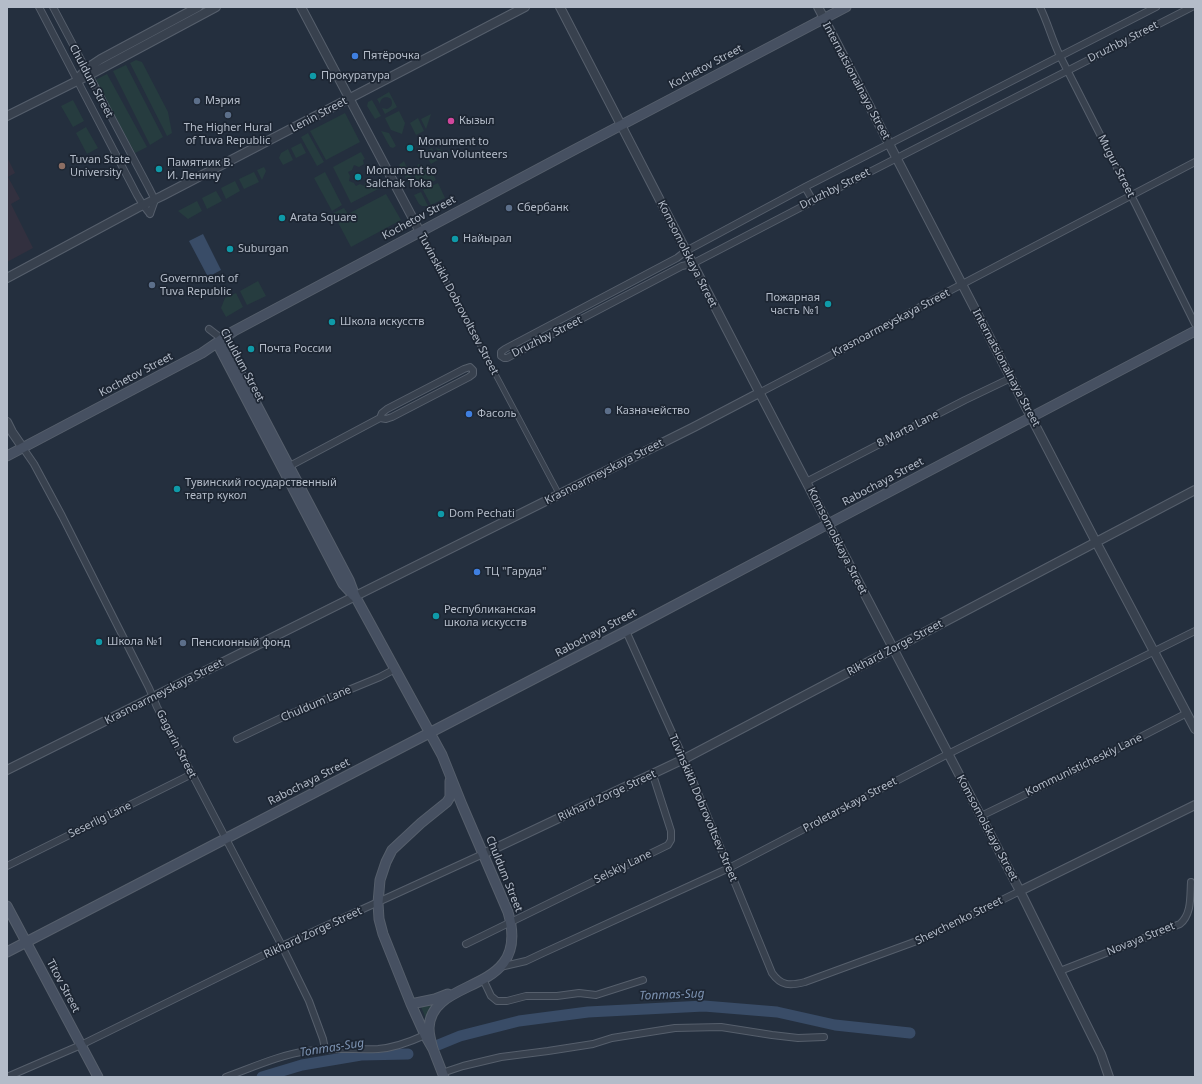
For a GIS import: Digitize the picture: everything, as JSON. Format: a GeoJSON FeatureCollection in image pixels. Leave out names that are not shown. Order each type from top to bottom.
{"type":"FeatureCollection","features":[{"type":"Feature","properties":{"kind":"main road","name":"Kochetov Street"},"geometry":{"type":"LineString","coordinates":[[7,456],[202,353],[234,331],[846,7]]}},
{"type":"Feature","properties":{"kind":"main road","name":"Rabochaya Street"},"geometry":{"type":"LineString","coordinates":[[7,952],[626,631],[1195,332]]}},
{"type":"Feature","properties":{"kind":"main road","name":"Chuldum Street"},"geometry":{"type":"LineString","coordinates":[[220,341],[442,755],[508,912],[511,922],[512,940],[507,957],[500,967],[483,979],[445,1000],[438,1006],[430,1021],[429,1028],[433,1049]]}},
{"type":"Feature","properties":{"kind":"main road","name":"Chuldum Street"},"geometry":{"type":"LineString","coordinates":[[443,1075],[433,1049],[411,1004],[383,934],[379,919],[378,903],[380,880],[392,850],[421,823],[447,802],[450,797],[448,770]]}},
{"type":"Feature","properties":{"kind":"main road"},"geometry":{"type":"LineString","coordinates":[[447,802],[457,802],[462,805]]}},
{"type":"Feature","properties":{"kind":"main road","name":"Titov Street"},"geometry":{"type":"LineString","coordinates":[[7,906],[98,1077]]}},
{"type":"Feature","properties":{"kind":"main road"},"geometry":{"type":"LineString","coordinates":[[411,1004],[435,999],[462,990]]}},
{"type":"Feature","properties":{"kind":"street","name":"Chuldum Street"},"geometry":{"type":"LineString","coordinates":[[39,7],[143,205]]}},
{"type":"Feature","properties":{"kind":"street","name":"Chuldum Street"},"geometry":{"type":"LineString","coordinates":[[53,7],[154,200]]}},
{"type":"Feature","properties":{"kind":"street"},"geometry":{"type":"LineString","coordinates":[[7,116],[77,80],[101,59],[198,7]]}},
{"type":"Feature","properties":{"kind":"street"},"geometry":{"type":"LineString","coordinates":[[87,72],[216,7]]}},
{"type":"Feature","properties":{"kind":"street","name":"Tuvinskikh Dobrovoltsev Street"},"geometry":{"type":"LineString","coordinates":[[301,7],[559,494]]}},
{"type":"Feature","properties":{"kind":"street","name":"Lenin Street"},"geometry":{"type":"LineString","coordinates":[[7,278],[143,205],[525,7]]}},
{"type":"Feature","properties":{"kind":"street","name":"Komsomolskaya Street"},"geometry":{"type":"LineString","coordinates":[[560,7],[759,393],[1020,891],[1101,1054],[1109,1077]]}},
{"type":"Feature","properties":{"kind":"street","name":"Internatsionalnaya Street"},"geometry":{"type":"LineString","coordinates":[[818,7],[1096,542],[1195,729]]}},
{"type":"Feature","properties":{"kind":"street","name":"Mugur Street"},"geometry":{"type":"LineString","coordinates":[[1040,7],[1060,56],[1132,195],[1195,324]]}},
{"type":"Feature","properties":{"kind":"street","name":"Druzhby Street"},"geometry":{"type":"LineString","coordinates":[[1156,7],[805,187],[686,251],[678,258],[503,350],[501,352],[501,356],[507,358],[682,266],[692,264],[1192,7]]}},
{"type":"Feature","properties":{"kind":"street","name":"Krasnoarmeyskaya Street"},"geometry":{"type":"LineString","coordinates":[[7,770],[759,393],[962,284],[1195,162]]}},
{"type":"Feature","properties":{"kind":"street"},"geometry":{"type":"LineString","coordinates":[[805,187],[813,201]]}},
{"type":"Feature","properties":{"kind":"street"},"geometry":{"type":"LineString","coordinates":[[554,323],[558,331]]}},
{"type":"Feature","properties":{"kind":"street"},"geometry":{"type":"LineString","coordinates":[[287,468],[380,418],[382,413],[387,409],[464,368],[470,367],[474,370],[470,377],[392,417],[386,419],[380,418]]}},
{"type":"Feature","properties":{"kind":"street","name":"8 Marta Lane"},"geometry":{"type":"LineString","coordinates":[[806,482],[1011,378]]}},
{"type":"Feature","properties":{"kind":"street","name":"Gagarin Street"},"geometry":{"type":"LineString","coordinates":[[7,422],[34,464],[62,516],[192,774],[282,946],[309,1002],[323,1039],[325,1049]]}},
{"type":"Feature","properties":{"kind":"street","name":"Rikhard Zorge Street"},"geometry":{"type":"LineString","coordinates":[[7,1077],[81,1044],[282,946],[378,903],[684,759],[1195,490]]}},
{"type":"Feature","properties":{"kind":"street","name":"Tuvinskikh Dobrovoltsev Street"},"geometry":{"type":"LineString","coordinates":[[626,631],[684,759],[772,973],[776,979],[781,982]]}},
{"type":"Feature","properties":{"kind":"street","name":"Proletarskaya Street"},"geometry":{"type":"LineString","coordinates":[[500,967],[526,961],[543,954],[730,868],[948,754],[1195,631]]}},
{"type":"Feature","properties":{"kind":"street","name":"Chuldum Lane"},"geometry":{"type":"LineString","coordinates":[[237,739],[283,717],[380,677],[395,669]]}},
{"type":"Feature","properties":{"kind":"street","name":"Kommunisticheskiy Lane"},"geometry":{"type":"LineString","coordinates":[[980,816],[1187,714]]}},
{"type":"Feature","properties":{"kind":"street","name":"Seserlig Lane"},"geometry":{"type":"LineString","coordinates":[[7,866],[192,774]]}},
{"type":"Feature","properties":{"kind":"street","name":"Selskiy Lane"},"geometry":{"type":"LineString","coordinates":[[511,922],[668,845],[671,840],[671,831],[653,774]]}},
{"type":"Feature","properties":{"kind":"street","name":"Shevchenko Street"},"geometry":{"type":"LineString","coordinates":[[781,982],[788,985],[794,985],[805,982],[925,938],[1195,806]]}},
{"type":"Feature","properties":{"kind":"street","name":"Novaya Street"},"geometry":{"type":"LineString","coordinates":[[1060,972],[1180,924],[1189,911],[1192,882]]}},
{"type":"Feature","properties":{"kind":"street"},"geometry":{"type":"LineString","coordinates":[[466,944],[511,922]]}},
{"type":"Feature","properties":{"kind":"street"},"geometry":{"type":"LineString","coordinates":[[483,979],[491,996],[497,1000],[507,1001],[526,996],[557,996],[579,993],[596,995],[643,980]]}},
{"type":"Feature","properties":{"kind":"street"},"geometry":{"type":"LineString","coordinates":[[443,1075],[463,1066],[501,1057],[593,1044],[612,1038],[675,1028],[721,1027],[798,1038],[824,1037]]}},
{"type":"Feature","properties":{"kind":"street"},"geometry":{"type":"LineString","coordinates":[[226,1077],[287,1056],[307,1051],[325,1049],[380,1049],[411,1041],[425,1035]]}},
{"type":"Feature","properties":{"kind":"shaded area"},"geometry":{"type":"Polygon","coordinates":[[[7,157],[15,173],[8,177],[20,199],[11,204],[33,248],[7,262],[7,157]]]}},
{"type":"Feature","properties":{"kind":"green space"},"geometry":{"type":"Polygon","coordinates":[[[136,60],[142,62],[168,112],[172,133],[167,136],[130,63],[136,60]]]}},
{"type":"Feature","properties":{"kind":"green space"},"geometry":{"type":"Polygon","coordinates":[[[126,65],[163,137],[150,145],[113,71],[126,65]]]}},
{"type":"Feature","properties":{"kind":"green space"},"geometry":{"type":"Polygon","coordinates":[[[107,74],[147,147],[135,153],[95,80],[107,74]]]}},
{"type":"Feature","properties":{"kind":"green space"},"geometry":{"type":"Polygon","coordinates":[[[389,92],[397,107],[385,114],[382,108],[387,109],[391,106],[391,99],[387,97],[384,98],[381,100],[380,104],[377,99],[389,92]]]}},
{"type":"Feature","properties":{"kind":"green space"},"geometry":{"type":"Polygon","coordinates":[[[73,100],[84,121],[73,127],[61,106],[73,100]]]}},
{"type":"Feature","properties":{"kind":"green space"},"geometry":{"type":"Polygon","coordinates":[[[372,100],[381,116],[375,119],[367,106],[368,102],[372,100]]]}},
{"type":"Feature","properties":{"kind":"green space"},"geometry":{"type":"Polygon","coordinates":[[[399,111],[405,123],[402,134],[391,130],[385,118],[399,111]]]}},
{"type":"Feature","properties":{"kind":"green space"},"geometry":{"type":"Polygon","coordinates":[[[345,113],[360,142],[326,160],[310,131],[345,113]]]}},
{"type":"Feature","properties":{"kind":"green space"},"geometry":{"type":"Polygon","coordinates":[[[431,114],[426,129],[421,119],[431,114]]]}},
{"type":"Feature","properties":{"kind":"green space"},"geometry":{"type":"Polygon","coordinates":[[[418,118],[424,131],[416,135],[410,123],[418,118]]]}},
{"type":"Feature","properties":{"kind":"green space"},"geometry":{"type":"Polygon","coordinates":[[[86,127],[98,148],[87,154],[76,133],[86,127]]]}},
{"type":"Feature","properties":{"kind":"green space"},"geometry":{"type":"Polygon","coordinates":[[[381,131],[389,133],[396,146],[393,148],[390,147],[381,131]]]}},
{"type":"Feature","properties":{"kind":"green space"},"geometry":{"type":"Polygon","coordinates":[[[308,133],[324,162],[317,166],[301,137],[308,133]]]}},
{"type":"Feature","properties":{"kind":"green space"},"geometry":{"type":"Polygon","coordinates":[[[301,143],[306,153],[296,158],[291,148],[301,143]]]}},
{"type":"Feature","properties":{"kind":"green space"},"geometry":{"type":"Polygon","coordinates":[[[432,148],[438,160],[431,164],[424,152],[432,148]]]}},
{"type":"Feature","properties":{"kind":"green space"},"geometry":{"type":"Polygon","coordinates":[[[436,148],[452,153],[442,158],[436,148]]]}},
{"type":"Feature","properties":{"kind":"green space"},"geometry":{"type":"Polygon","coordinates":[[[288,149],[293,160],[283,165],[279,158],[281,153],[288,149]]]}},
{"type":"Feature","properties":{"kind":"green space"},"geometry":{"type":"Polygon","coordinates":[[[361,152],[365,159],[363,160],[364,164],[359,167],[354,165],[352,170],[348,172],[350,176],[349,181],[354,183],[356,186],[360,184],[364,186],[366,181],[371,178],[373,181],[376,180],[380,188],[351,203],[333,167],[361,152]]]}},
{"type":"Feature","properties":{"kind":"green space"},"geometry":{"type":"Polygon","coordinates":[[[404,161],[411,177],[409,184],[399,165],[404,161]]]}},
{"type":"Feature","properties":{"kind":"green space"},"geometry":{"type":"Polygon","coordinates":[[[418,164],[430,169],[436,180],[421,188],[414,175],[418,164]]]}},
{"type":"Feature","properties":{"kind":"green space"},"geometry":{"type":"Polygon","coordinates":[[[264,167],[266,171],[262,180],[257,170],[264,167]]]}},
{"type":"Feature","properties":{"kind":"green space"},"geometry":{"type":"Polygon","coordinates":[[[254,172],[259,182],[244,189],[239,179],[254,172]]]}},
{"type":"Feature","properties":{"kind":"green space"},"geometry":{"type":"Polygon","coordinates":[[[325,172],[342,205],[332,211],[314,178],[325,172]]]}},
{"type":"Feature","properties":{"kind":"green space"},"geometry":{"type":"Polygon","coordinates":[[[235,181],[240,191],[226,199],[221,188],[235,181]]]}},
{"type":"Feature","properties":{"kind":"green space"},"geometry":{"type":"Polygon","coordinates":[[[438,183],[445,198],[431,205],[423,190],[438,183]]]}},
{"type":"Feature","properties":{"kind":"green space"},"geometry":{"type":"Polygon","coordinates":[[[216,191],[222,201],[207,209],[202,198],[216,191]]]}},
{"type":"Feature","properties":{"kind":"green space"},"geometry":{"type":"Polygon","coordinates":[[[421,192],[428,206],[422,206],[419,204],[414,195],[421,192]]]}},
{"type":"Feature","properties":{"kind":"green space"},"geometry":{"type":"Polygon","coordinates":[[[386,194],[401,220],[351,247],[333,213],[344,208],[348,214],[386,194]]]}},
{"type":"Feature","properties":{"kind":"green space"},"geometry":{"type":"Polygon","coordinates":[[[197,201],[202,211],[188,219],[178,211],[197,201]]]}},
{"type":"Feature","properties":{"kind":"green space"},"geometry":{"type":"Polygon","coordinates":[[[258,281],[266,296],[247,305],[240,291],[258,281]]]}},
{"type":"Feature","properties":{"kind":"green space"},"geometry":{"type":"Polygon","coordinates":[[[236,293],[243,307],[226,317],[221,308],[225,298],[236,293]]]}},
{"type":"Feature","properties":{"kind":"green space"},"geometry":{"type":"Polygon","coordinates":[[[438,997],[431,1008],[428,1024],[420,1004],[438,997]]]}},
{"type":"Feature","properties":{"kind":"water"},"geometry":{"type":"Polygon","coordinates":[[[203,234],[221,270],[208,277],[189,241],[203,234]]]}},
{"type":"Feature","properties":{"kind":"waterway","name":"Tonmas-Sug"},"geometry":{"type":"LineString","coordinates":[[438,1045],[460,1036],[519,1021],[588,1012],[704,1006],[777,1012],[835,1025],[910,1033]]}},
{"type":"Feature","properties":{"kind":"waterway","name":"Tonmas-Sug"},"geometry":{"type":"LineString","coordinates":[[262,1077],[302,1065],[361,1055],[408,1054]]}},
{"type":"Feature","properties":{"kind":"place","name":"Пятёрочка"},"geometry":{"type":"Point","coordinates":[355,56]}},
{"type":"Feature","properties":{"kind":"place","name":"Прокуратура"},"geometry":{"type":"Point","coordinates":[313,76]}},
{"type":"Feature","properties":{"kind":"place","name":"Мэрия"},"geometry":{"type":"Point","coordinates":[197,101]}},
{"type":"Feature","properties":{"kind":"place","name":"The Higher Hural of Tuva Republic"},"geometry":{"type":"Point","coordinates":[228,115]}},
{"type":"Feature","properties":{"kind":"place","name":"Кызыл"},"geometry":{"type":"Point","coordinates":[451,121]}},
{"type":"Feature","properties":{"kind":"place","name":"Monument to Tuvan Volunteers"},"geometry":{"type":"Point","coordinates":[410,148]}},
{"type":"Feature","properties":{"kind":"place","name":"Tuvan State University"},"geometry":{"type":"Point","coordinates":[62,166]}},
{"type":"Feature","properties":{"kind":"place","name":"Памятник В. И. Ленину"},"geometry":{"type":"Point","coordinates":[159,169]}},
{"type":"Feature","properties":{"kind":"place","name":"Monument to Salchak Toka"},"geometry":{"type":"Point","coordinates":[358,177]}},
{"type":"Feature","properties":{"kind":"place","name":"Сбербанк"},"geometry":{"type":"Point","coordinates":[509,208]}},
{"type":"Feature","properties":{"kind":"place","name":"Arata Square"},"geometry":{"type":"Point","coordinates":[282,218]}},
{"type":"Feature","properties":{"kind":"place","name":"Найырал"},"geometry":{"type":"Point","coordinates":[455,239]}},
{"type":"Feature","properties":{"kind":"place","name":"Suburgan"},"geometry":{"type":"Point","coordinates":[230,249]}},
{"type":"Feature","properties":{"kind":"place","name":"Government of Tuva Republic"},"geometry":{"type":"Point","coordinates":[152,285]}},
{"type":"Feature","properties":{"kind":"place","name":"Пожарная часть №1"},"geometry":{"type":"Point","coordinates":[828,304]}},
{"type":"Feature","properties":{"kind":"place","name":"Школа искусств"},"geometry":{"type":"Point","coordinates":[332,322]}},
{"type":"Feature","properties":{"kind":"place","name":"Почта России"},"geometry":{"type":"Point","coordinates":[251,349]}},
{"type":"Feature","properties":{"kind":"place","name":"Казначейство"},"geometry":{"type":"Point","coordinates":[608,411]}},
{"type":"Feature","properties":{"kind":"place","name":"Фасоль"},"geometry":{"type":"Point","coordinates":[469,414]}},
{"type":"Feature","properties":{"kind":"place","name":"Тувинский государственный театр кукол"},"geometry":{"type":"Point","coordinates":[177,489]}},
{"type":"Feature","properties":{"kind":"place","name":"Dom Pechati"},"geometry":{"type":"Point","coordinates":[441,514]}},
{"type":"Feature","properties":{"kind":"place","name":"ТЦ \"Гаруда\""},"geometry":{"type":"Point","coordinates":[477,572]}},
{"type":"Feature","properties":{"kind":"place","name":"Республиканская школа искусств"},"geometry":{"type":"Point","coordinates":[436,616]}},
{"type":"Feature","properties":{"kind":"place","name":"Школа №1"},"geometry":{"type":"Point","coordinates":[99,642]}},
{"type":"Feature","properties":{"kind":"place","name":"Пенсионный фонд"},"geometry":{"type":"Point","coordinates":[183,643]}}]}
